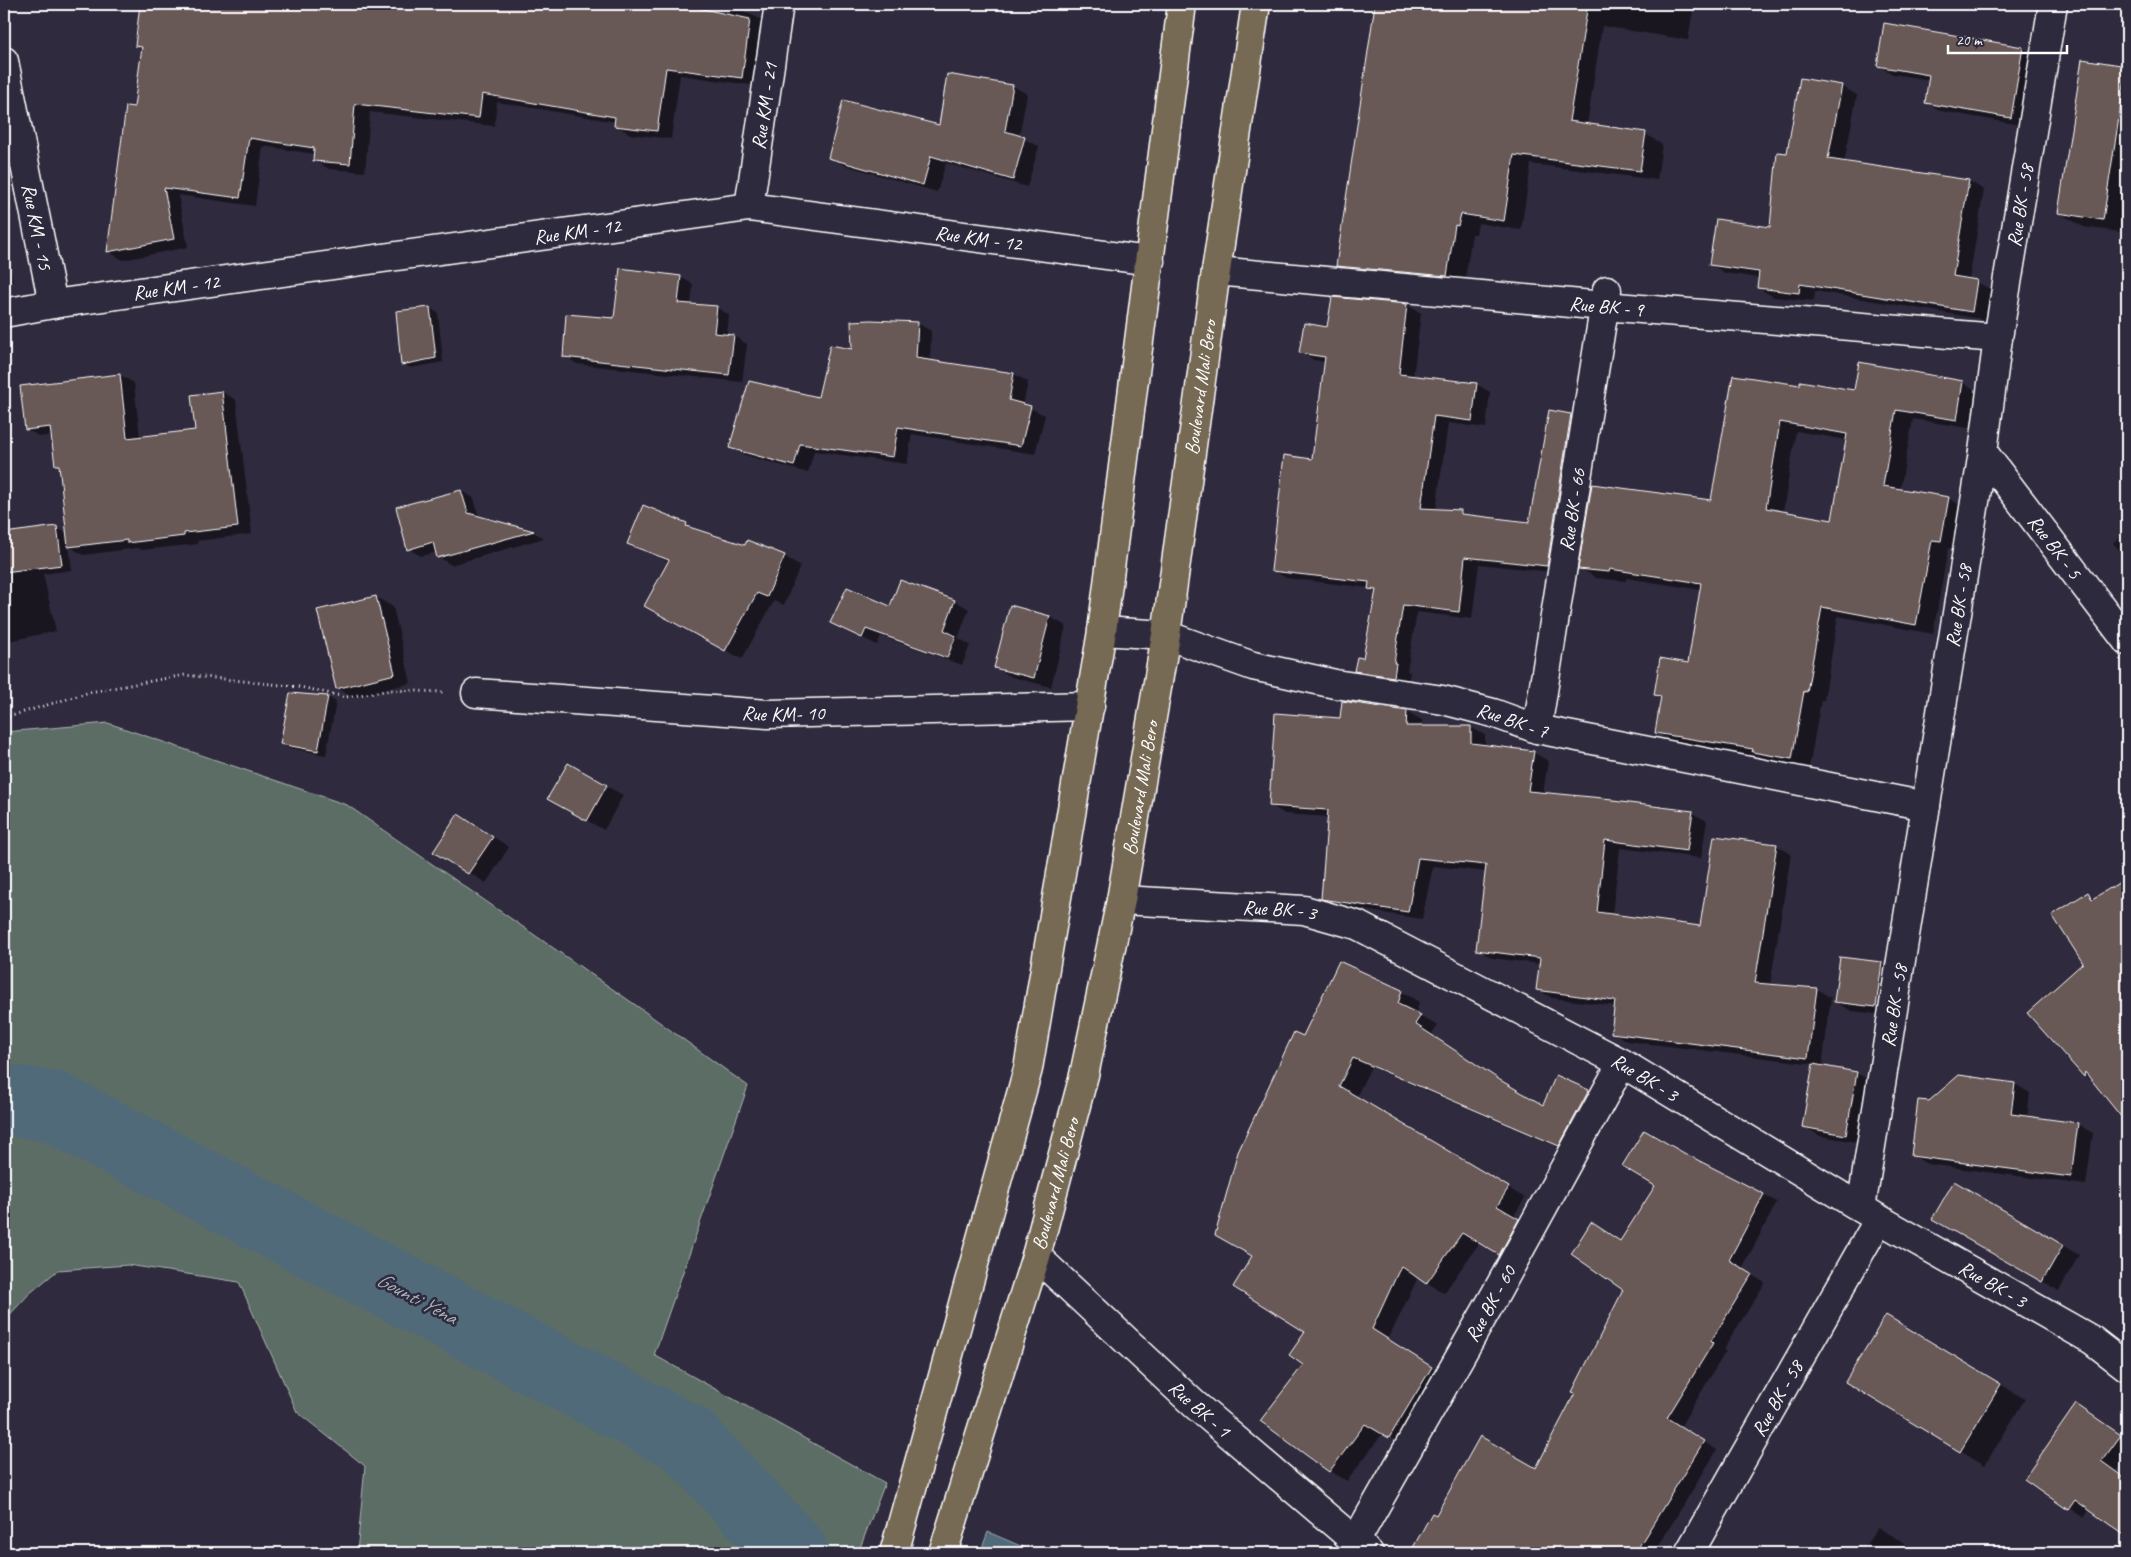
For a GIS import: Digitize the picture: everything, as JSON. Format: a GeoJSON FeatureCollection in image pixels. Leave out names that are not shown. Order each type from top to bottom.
{"type":"FeatureCollection","features":[{"type":"Feature","properties":{"kind":"main road"},"geometry":{"type":"LineString","coordinates":[[894,1553],[1028,1068],[1102,631],[1182,4]]}},
{"type":"Feature","properties":{"kind":"main road","name":"Boulevard Mali Bero"},"geometry":{"type":"LineString","coordinates":[[943,1553],[1036,1256],[1084,1075],[1121,900],[1166,635],[1216,271],[1256,4]]}},
{"type":"Feature","properties":{"kind":"street","name":"Rue KM - 21"},"geometry":{"type":"LineString","coordinates":[[750,207],[779,4]]}},
{"type":"Feature","properties":{"kind":"street","name":"Rue BK - 58"},"geometry":{"type":"LineString","coordinates":[[1689,1553],[1870,1214],[1926,806],[1983,452],[1998,338],[2053,4]]}},
{"type":"Feature","properties":{"kind":"street","name":"Rue KM - 15"},"geometry":{"type":"LineString","coordinates":[[4,61],[53,304]]}},
{"type":"Feature","properties":{"kind":"street","name":"Rue KM - 12"},"geometry":{"type":"LineString","coordinates":[[4,313],[53,304],[750,207],[1150,261]]}},
{"type":"Feature","properties":{"kind":"street","name":"Rue BK - 9"},"geometry":{"type":"LineString","coordinates":[[1216,271],[1605,298],[1998,338]]}},
{"type":"Feature","properties":{"kind":"street","name":"Rue BK - 66"},"geometry":{"type":"LineString","coordinates":[[1536,729],[1605,298]]}},
{"type":"Feature","properties":{"kind":"street","name":"Rue BK - 5"},"geometry":{"type":"LineString","coordinates":[[1983,452],[2127,641]]}},
{"type":"Feature","properties":{"kind":"street","name":"Rue BK - 7"},"geometry":{"type":"LineString","coordinates":[[1102,631],[1166,635],[1253,666],[1335,684],[1443,700],[1485,710],[1536,729],[1926,806]]}},
{"type":"Feature","properties":{"kind":"street","name":"Rue KM- 10"},"geometry":{"type":"LineString","coordinates":[[476,693],[768,714],[1090,706]]}},
{"type":"Feature","properties":{"kind":"street","name":"Rue BK - 3"},"geometry":{"type":"LineString","coordinates":[[1121,900],[1304,910],[1356,925],[1622,1063],[1870,1214],[2069,1326],[2092,1340],[2127,1367]]}},
{"type":"Feature","properties":{"kind":"street","name":"Rue BK - 60"},"geometry":{"type":"LineString","coordinates":[[1362,1548],[1495,1295],[1622,1063]]}},
{"type":"Feature","properties":{"kind":"street","name":"Rue BK - 1"},"geometry":{"type":"LineString","coordinates":[[1036,1256],[1194,1404],[1362,1548]]}},
{"type":"Feature","properties":{"kind":"path"},"geometry":{"type":"LineString","coordinates":[[4,718],[90,692],[185,675],[300,686],[346,697],[391,690],[476,693]]}},
{"type":"Feature","properties":{"kind":"green space"},"geometry":{"type":"Polygon","coordinates":[[[108,723],[347,805],[637,1006],[748,1086],[654,1355],[885,1483],[858,1553],[357,1553],[365,1466],[297,1412],[239,1282],[128,1265],[58,1270],[29,1294],[4,1321],[4,732],[108,723]]]}},
{"type":"Feature","properties":{"kind":"water"},"geometry":{"type":"Polygon","coordinates":[[[988,1532],[1037,1553],[980,1553],[988,1532]]]}},
{"type":"Feature","properties":{"kind":"building"},"geometry":{"type":"Polygon","coordinates":[[[140,4],[680,4],[750,19],[742,78],[666,68],[657,131],[614,126],[615,117],[482,94],[479,118],[355,104],[350,164],[313,161],[314,148],[249,138],[240,198],[164,188],[174,239],[107,252],[126,106],[134,107],[142,47],[135,46],[140,4]]]}},
{"type":"Feature","properties":{"kind":"building"},"geometry":{"type":"Polygon","coordinates":[[[1375,4],[1588,4],[1569,121],[1646,132],[1640,171],[1514,155],[1504,221],[1461,214],[1458,226],[1455,225],[1447,276],[1336,266],[1375,4]]]}},
{"type":"Feature","properties":{"kind":"building"},"geometry":{"type":"Polygon","coordinates":[[[1884,23],[2023,47],[2011,118],[1925,103],[1929,75],[1877,66],[1884,23]]]}},
{"type":"Feature","properties":{"kind":"building"},"geometry":{"type":"Polygon","coordinates":[[[2082,59],[2127,66],[2103,220],[2058,213],[2082,59]]]}},
{"type":"Feature","properties":{"kind":"building"},"geometry":{"type":"Polygon","coordinates":[[[947,74],[1013,85],[1005,131],[1025,137],[1013,180],[931,156],[923,185],[828,158],[843,100],[939,125],[947,74]]]}},
{"type":"Feature","properties":{"kind":"building"},"geometry":{"type":"Polygon","coordinates":[[[1800,78],[1842,85],[1828,159],[1969,180],[1953,276],[1977,280],[1972,312],[1800,284],[1799,293],[1757,288],[1759,272],[1709,265],[1716,219],[1770,227],[1777,152],[1787,153],[1800,78]]]}},
{"type":"Feature","properties":{"kind":"building"},"geometry":{"type":"Polygon","coordinates":[[[620,268],[681,276],[678,303],[717,306],[714,333],[734,335],[729,375],[563,357],[566,314],[614,318],[620,268]]]}},
{"type":"Feature","properties":{"kind":"building"},"geometry":{"type":"Polygon","coordinates":[[[1332,297],[1407,304],[1399,374],[1477,383],[1472,421],[1434,416],[1421,508],[1461,510],[1461,514],[1529,522],[1549,410],[1571,414],[1547,566],[1465,557],[1459,612],[1403,605],[1394,663],[1396,663],[1394,677],[1354,671],[1357,657],[1363,658],[1376,590],[1368,589],[1369,582],[1271,571],[1284,455],[1312,459],[1325,357],[1299,353],[1304,323],[1327,327],[1332,297]]]}},
{"type":"Feature","properties":{"kind":"building"},"geometry":{"type":"Polygon","coordinates":[[[430,307],[436,358],[401,365],[396,311],[430,307]]]}},
{"type":"Feature","properties":{"kind":"building"},"geometry":{"type":"Polygon","coordinates":[[[851,321],[918,322],[916,358],[1014,373],[1009,400],[1031,406],[1021,446],[898,427],[893,457],[800,444],[794,466],[729,448],[749,381],[818,397],[830,345],[852,349],[851,321]]]}},
{"type":"Feature","properties":{"kind":"building"},"geometry":{"type":"Polygon","coordinates":[[[1859,362],[1963,381],[1957,420],[1896,410],[1883,486],[1949,497],[1941,541],[1932,540],[1916,625],[1822,607],[1807,692],[1804,691],[1792,759],[1752,752],[1753,749],[1655,733],[1661,696],[1654,695],[1660,658],[1688,663],[1701,583],[1610,569],[1609,572],[1578,569],[1592,484],[1711,500],[1733,375],[1800,385],[1800,381],[1854,390],[1859,362]],[[1780,422],[1766,508],[1832,520],[1847,434],[1780,422]]]}},
{"type":"Feature","properties":{"kind":"building"},"geometry":{"type":"Polygon","coordinates":[[[120,374],[127,438],[195,430],[191,395],[222,391],[238,527],[184,533],[184,536],[127,543],[127,540],[68,547],[59,465],[55,465],[50,427],[25,430],[20,386],[120,374]]]}},
{"type":"Feature","properties":{"kind":"building"},"geometry":{"type":"Polygon","coordinates":[[[461,490],[468,513],[534,531],[437,558],[433,542],[407,550],[396,507],[461,490]]]}},
{"type":"Feature","properties":{"kind":"building"},"geometry":{"type":"Polygon","coordinates":[[[643,505],[687,523],[686,526],[745,545],[747,540],[785,555],[767,597],[757,593],[725,651],[644,606],[669,560],[627,544],[643,505]]]}},
{"type":"Feature","properties":{"kind":"building"},"geometry":{"type":"Polygon","coordinates":[[[57,526],[62,565],[4,572],[4,533],[57,526]]]}},
{"type":"Feature","properties":{"kind":"building"},"geometry":{"type":"Polygon","coordinates":[[[900,580],[955,600],[944,630],[956,636],[947,658],[866,629],[862,638],[830,623],[847,587],[890,606],[900,580]]]}},
{"type":"Feature","properties":{"kind":"building"},"geometry":{"type":"Polygon","coordinates":[[[376,596],[395,674],[336,689],[317,610],[376,596]]]}},
{"type":"Feature","properties":{"kind":"building"},"geometry":{"type":"Polygon","coordinates":[[[1010,605],[1050,616],[1034,678],[994,668],[1010,605]]]}},
{"type":"Feature","properties":{"kind":"building"},"geometry":{"type":"Polygon","coordinates":[[[290,693],[328,696],[318,751],[280,744],[290,693]]]}},
{"type":"Feature","properties":{"kind":"building"},"geometry":{"type":"Polygon","coordinates":[[[1342,701],[1407,711],[1406,726],[1471,726],[1471,743],[1534,751],[1528,791],[1613,799],[1613,801],[1693,811],[1687,851],[1605,840],[1597,912],[1700,926],[1714,836],[1777,844],[1755,983],[1817,988],[1808,1058],[1611,1033],[1615,1001],[1536,990],[1540,958],[1476,950],[1486,865],[1418,858],[1408,912],[1321,899],[1328,810],[1269,806],[1275,713],[1340,718],[1342,701]]]}},
{"type":"Feature","properties":{"kind":"building"},"geometry":{"type":"Polygon","coordinates":[[[568,763],[607,785],[587,821],[547,799],[568,763]]]}},
{"type":"Feature","properties":{"kind":"building"},"geometry":{"type":"Polygon","coordinates":[[[458,814],[493,837],[468,874],[433,852],[458,814]]]}},
{"type":"Feature","properties":{"kind":"building"},"geometry":{"type":"Polygon","coordinates":[[[2127,878],[2127,1124],[2085,1072],[2084,1077],[2027,1013],[2083,963],[2052,915],[2088,892],[2092,899],[2127,878]]]}},
{"type":"Feature","properties":{"kind":"building"},"geometry":{"type":"Polygon","coordinates":[[[1840,957],[1882,962],[1876,1007],[1834,1002],[1840,957]]]}},
{"type":"Feature","properties":{"kind":"building"},"geometry":{"type":"Polygon","coordinates":[[[1339,961],[1402,990],[1398,1004],[1421,1015],[1415,1024],[1500,1080],[1543,1105],[1556,1075],[1589,1090],[1559,1146],[1353,1058],[1339,1086],[1509,1187],[1497,1206],[1519,1219],[1499,1255],[1462,1233],[1426,1284],[1401,1266],[1372,1329],[1432,1367],[1389,1438],[1365,1424],[1329,1472],[1260,1421],[1303,1365],[1289,1355],[1305,1332],[1233,1287],[1252,1256],[1215,1235],[1238,1152],[1294,1032],[1303,1036],[1339,961]]]}},
{"type":"Feature","properties":{"kind":"building"},"geometry":{"type":"Polygon","coordinates":[[[1813,1064],[1857,1072],[1846,1135],[1802,1127],[1813,1064]]]}},
{"type":"Feature","properties":{"kind":"building"},"geometry":{"type":"Polygon","coordinates":[[[1959,1075],[2015,1083],[2011,1114],[2078,1123],[2071,1177],[1911,1156],[1918,1100],[1929,1101],[1959,1075]]]}},
{"type":"Feature","properties":{"kind":"building"},"geometry":{"type":"Polygon","coordinates":[[[1644,1130],[1764,1194],[1729,1260],[1752,1274],[1667,1418],[1704,1441],[1635,1553],[1410,1553],[1432,1513],[1436,1515],[1480,1436],[1536,1468],[1575,1393],[1572,1392],[1623,1290],[1571,1254],[1591,1222],[1620,1241],[1655,1186],[1622,1166],[1644,1130]]]}},
{"type":"Feature","properties":{"kind":"building"},"geometry":{"type":"Polygon","coordinates":[[[1954,1181],[2063,1245],[2042,1282],[1932,1219],[1954,1181]]]}},
{"type":"Feature","properties":{"kind":"building"},"geometry":{"type":"Polygon","coordinates":[[[1886,1315],[2001,1384],[1960,1452],[1845,1382],[1886,1315]]]}},
{"type":"Feature","properties":{"kind":"building"},"geometry":{"type":"Polygon","coordinates":[[[2076,1404],[2121,1435],[2102,1461],[2127,1479],[2127,1537],[2075,1500],[2068,1510],[2024,1479],[2076,1404]]]}},
{"type":"Feature","properties":{"kind":"waterway","name":"Gounti Yéna"},"geometry":{"type":"LineString","coordinates":[[4,1100],[52,1106],[688,1440],[793,1553]]}}]}
